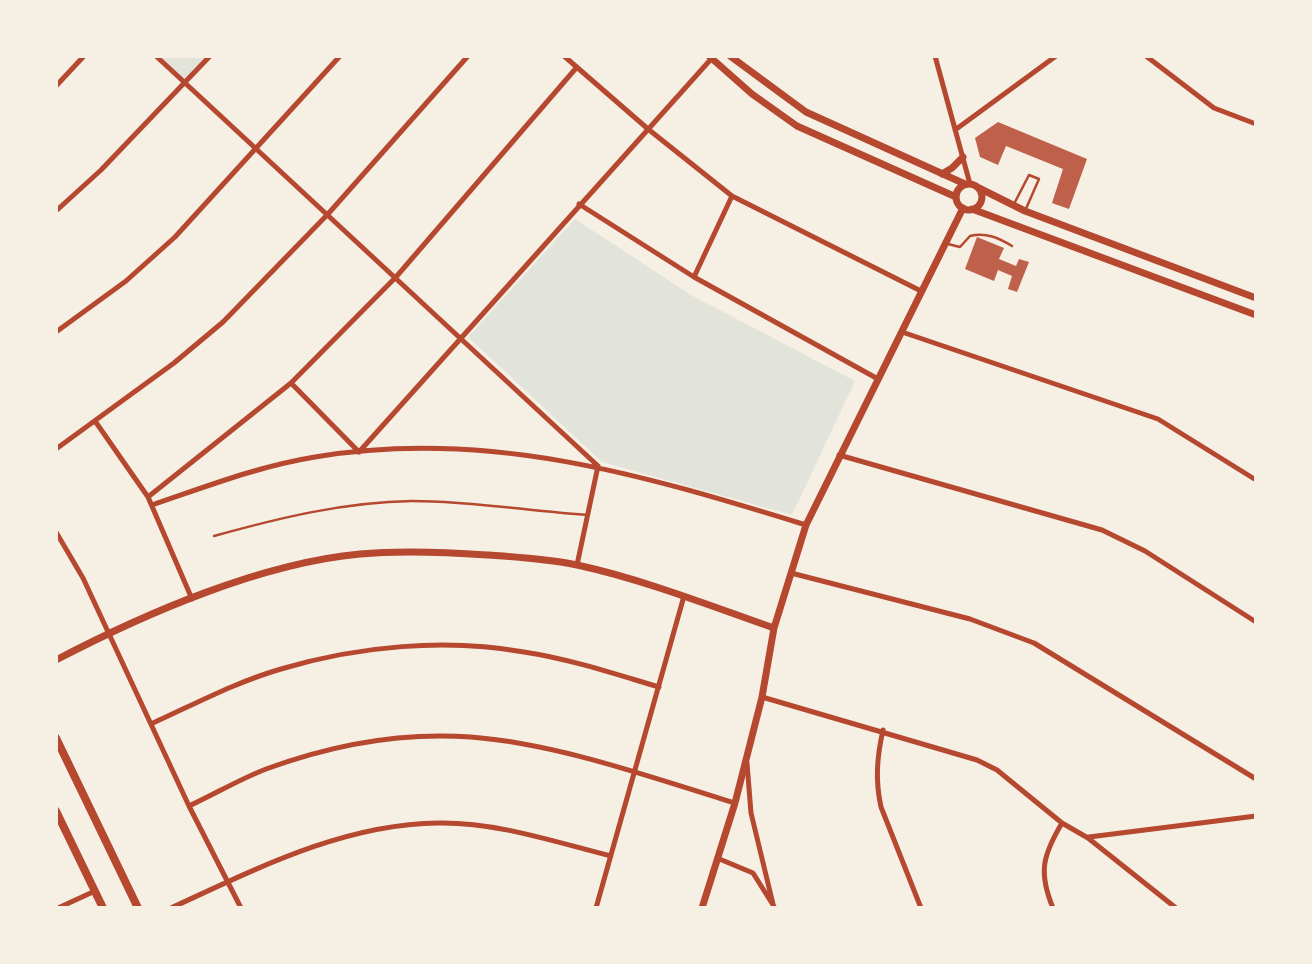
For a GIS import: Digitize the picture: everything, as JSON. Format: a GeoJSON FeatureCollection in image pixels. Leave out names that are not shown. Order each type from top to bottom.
{"type":"FeatureCollection","features":[{"type":"Feature","properties":{"kind":"main road"},"geometry":{"type":"LineString","coordinates":[[56,738],[138,908]]}},
{"type":"Feature","properties":{"kind":"main road"},"geometry":{"type":"LineString","coordinates":[[56,811],[103,908]]}},
{"type":"Feature","properties":{"kind":"street"},"geometry":{"type":"LineString","coordinates":[[56,86],[84,56]]}},
{"type":"Feature","properties":{"kind":"street"},"geometry":{"type":"LineString","coordinates":[[156,56],[598,466]]}},
{"type":"Feature","properties":{"kind":"street"},"geometry":{"type":"LineString","coordinates":[[56,211],[101,170],[210,56]]}},
{"type":"Feature","properties":{"kind":"street"},"geometry":{"type":"LineString","coordinates":[[56,332],[126,281],[175,237],[340,56]]}},
{"type":"Feature","properties":{"kind":"street"},"geometry":{"type":"LineString","coordinates":[[56,449],[174,363],[223,322],[328,214],[468,56]]}},
{"type":"Feature","properties":{"kind":"street"},"geometry":{"type":"LineString","coordinates":[[564,56],[648,129],[732,196],[921,290]]}},
{"type":"Feature","properties":{"kind":"street"},"geometry":{"type":"LineString","coordinates":[[730,56],[806,112],[1026,211],[1256,298]]}},
{"type":"Feature","properties":{"kind":"street"},"geometry":{"type":"LineString","coordinates":[[935,56],[971,185],[981,194],[981,202],[972,209]]}},
{"type":"Feature","properties":{"kind":"street"},"geometry":{"type":"LineString","coordinates":[[955,130],[1056,56]]}},
{"type":"Feature","properties":{"kind":"street"},"geometry":{"type":"LineString","coordinates":[[1146,56],[1214,108],[1256,124]]}},
{"type":"Feature","properties":{"kind":"street"},"geometry":{"type":"LineString","coordinates":[[359,452],[711,57],[752,94],[797,126],[956,197]]}},
{"type":"Feature","properties":{"kind":"street"},"geometry":{"type":"LineString","coordinates":[[148,497],[291,383],[396,277],[577,67]]}},
{"type":"Feature","properties":{"kind":"street"},"geometry":{"type":"LineString","coordinates":[[942,174],[962,157]]}},
{"type":"Feature","properties":{"kind":"street"},"geometry":{"type":"LineString","coordinates":[[971,185],[957,191],[958,204],[963,208],[972,209],[1256,315]]}},
{"type":"Feature","properties":{"kind":"street"},"geometry":{"type":"LineString","coordinates":[[694,277],[732,196]]}},
{"type":"Feature","properties":{"kind":"street"},"geometry":{"type":"LineString","coordinates":[[579,204],[694,277],[877,379]]}},
{"type":"Feature","properties":{"kind":"street"},"geometry":{"type":"LineString","coordinates":[[702,908],[735,803],[762,696],[774,628],[806,525],[963,208]]}},
{"type":"Feature","properties":{"kind":"street"},"geometry":{"type":"LineString","coordinates":[[1042,236],[1048,219]]}},
{"type":"Feature","properties":{"kind":"street"},"geometry":{"type":"LineString","coordinates":[[902,332],[1158,419],[1256,480]]}},
{"type":"Feature","properties":{"kind":"street"},"geometry":{"type":"LineString","coordinates":[[291,383],[359,452]]}},
{"type":"Feature","properties":{"kind":"street"},"geometry":{"type":"LineString","coordinates":[[95,421],[148,497],[192,599]]}},
{"type":"Feature","properties":{"kind":"street"},"geometry":{"type":"LineString","coordinates":[[152,505],[237,475],[314,457],[411,448],[474,449],[598,466],[678,486],[806,525]]}},
{"type":"Feature","properties":{"kind":"street"},"geometry":{"type":"LineString","coordinates":[[839,455],[1102,530],[1144,551],[1256,622]]}},
{"type":"Feature","properties":{"kind":"street"},"geometry":{"type":"LineString","coordinates":[[577,565],[598,466]]}},
{"type":"Feature","properties":{"kind":"street"},"geometry":{"type":"LineString","coordinates":[[56,532],[110,632],[189,806],[241,908]]}},
{"type":"Feature","properties":{"kind":"street"},"geometry":{"type":"LineString","coordinates":[[56,660],[110,632],[266,573],[359,554],[465,553],[577,565],[684,596],[774,628]]}},
{"type":"Feature","properties":{"kind":"street"},"geometry":{"type":"LineString","coordinates":[[791,573],[970,619],[1034,643],[1256,779]]}},
{"type":"Feature","properties":{"kind":"street"},"geometry":{"type":"LineString","coordinates":[[596,908],[684,596]]}},
{"type":"Feature","properties":{"kind":"street"},"geometry":{"type":"LineString","coordinates":[[153,723],[242,683],[281,669],[331,657],[427,645],[523,652],[579,663],[659,687]]}},
{"type":"Feature","properties":{"kind":"street"},"geometry":{"type":"LineString","coordinates":[[762,696],[977,760],[997,771],[1062,823],[1088,838],[1177,908]]}},
{"type":"Feature","properties":{"kind":"street"},"geometry":{"type":"LineString","coordinates":[[883,730],[876,772],[877,792],[921,908]]}},
{"type":"Feature","properties":{"kind":"street"},"geometry":{"type":"LineString","coordinates":[[189,806],[265,769],[376,740],[426,736],[472,737],[539,747],[635,772],[735,803]]}},
{"type":"Feature","properties":{"kind":"street"},"geometry":{"type":"LineString","coordinates":[[746,752],[751,813],[774,906]]}},
{"type":"Feature","properties":{"kind":"street"},"geometry":{"type":"LineString","coordinates":[[1088,838],[1256,816]]}},
{"type":"Feature","properties":{"kind":"street"},"geometry":{"type":"LineString","coordinates":[[171,908],[332,840],[385,827],[440,823],[491,827],[611,856]]}},
{"type":"Feature","properties":{"kind":"street"},"geometry":{"type":"LineString","coordinates":[[1054,908],[1047,893],[1044,872],[1047,848],[1062,823]]}},
{"type":"Feature","properties":{"kind":"street"},"geometry":{"type":"LineString","coordinates":[[718,858],[753,873],[774,906]]}},
{"type":"Feature","properties":{"kind":"street"},"geometry":{"type":"LineString","coordinates":[[58,908],[95,891]]}},
{"type":"Feature","properties":{"kind":"lane"},"geometry":{"type":"LineString","coordinates":[[1013,205],[1029,175],[1039,179],[1026,211]]}},
{"type":"Feature","properties":{"kind":"lane"},"geometry":{"type":"LineString","coordinates":[[945,243],[960,247],[970,236],[985,235],[1012,246]]}},
{"type":"Feature","properties":{"kind":"lane"},"geometry":{"type":"LineString","coordinates":[[214,536],[311,511],[358,504],[466,503],[588,515]]}},
{"type":"Feature","properties":{"kind":"shaded area"},"geometry":{"type":"Polygon","coordinates":[[[156,56],[212,56],[184,82],[156,56]]]}},
{"type":"Feature","properties":{"kind":"shaded area"},"geometry":{"type":"Polygon","coordinates":[[[575,219],[691,295],[855,381],[792,515],[602,462],[468,337],[575,219]]]}},
{"type":"Feature","properties":{"kind":"building"},"geometry":{"type":"Polygon","coordinates":[[[998,122],[1087,159],[1069,209],[1052,203],[1063,169],[1006,146],[998,165],[980,157],[975,138],[998,122]]]}},
{"type":"Feature","properties":{"kind":"building"},"geometry":{"type":"Polygon","coordinates":[[[977,237],[1004,248],[999,259],[1016,266],[1019,259],[1029,262],[1017,292],[1008,289],[1012,276],[998,270],[994,281],[965,269],[977,237]]]}}]}
